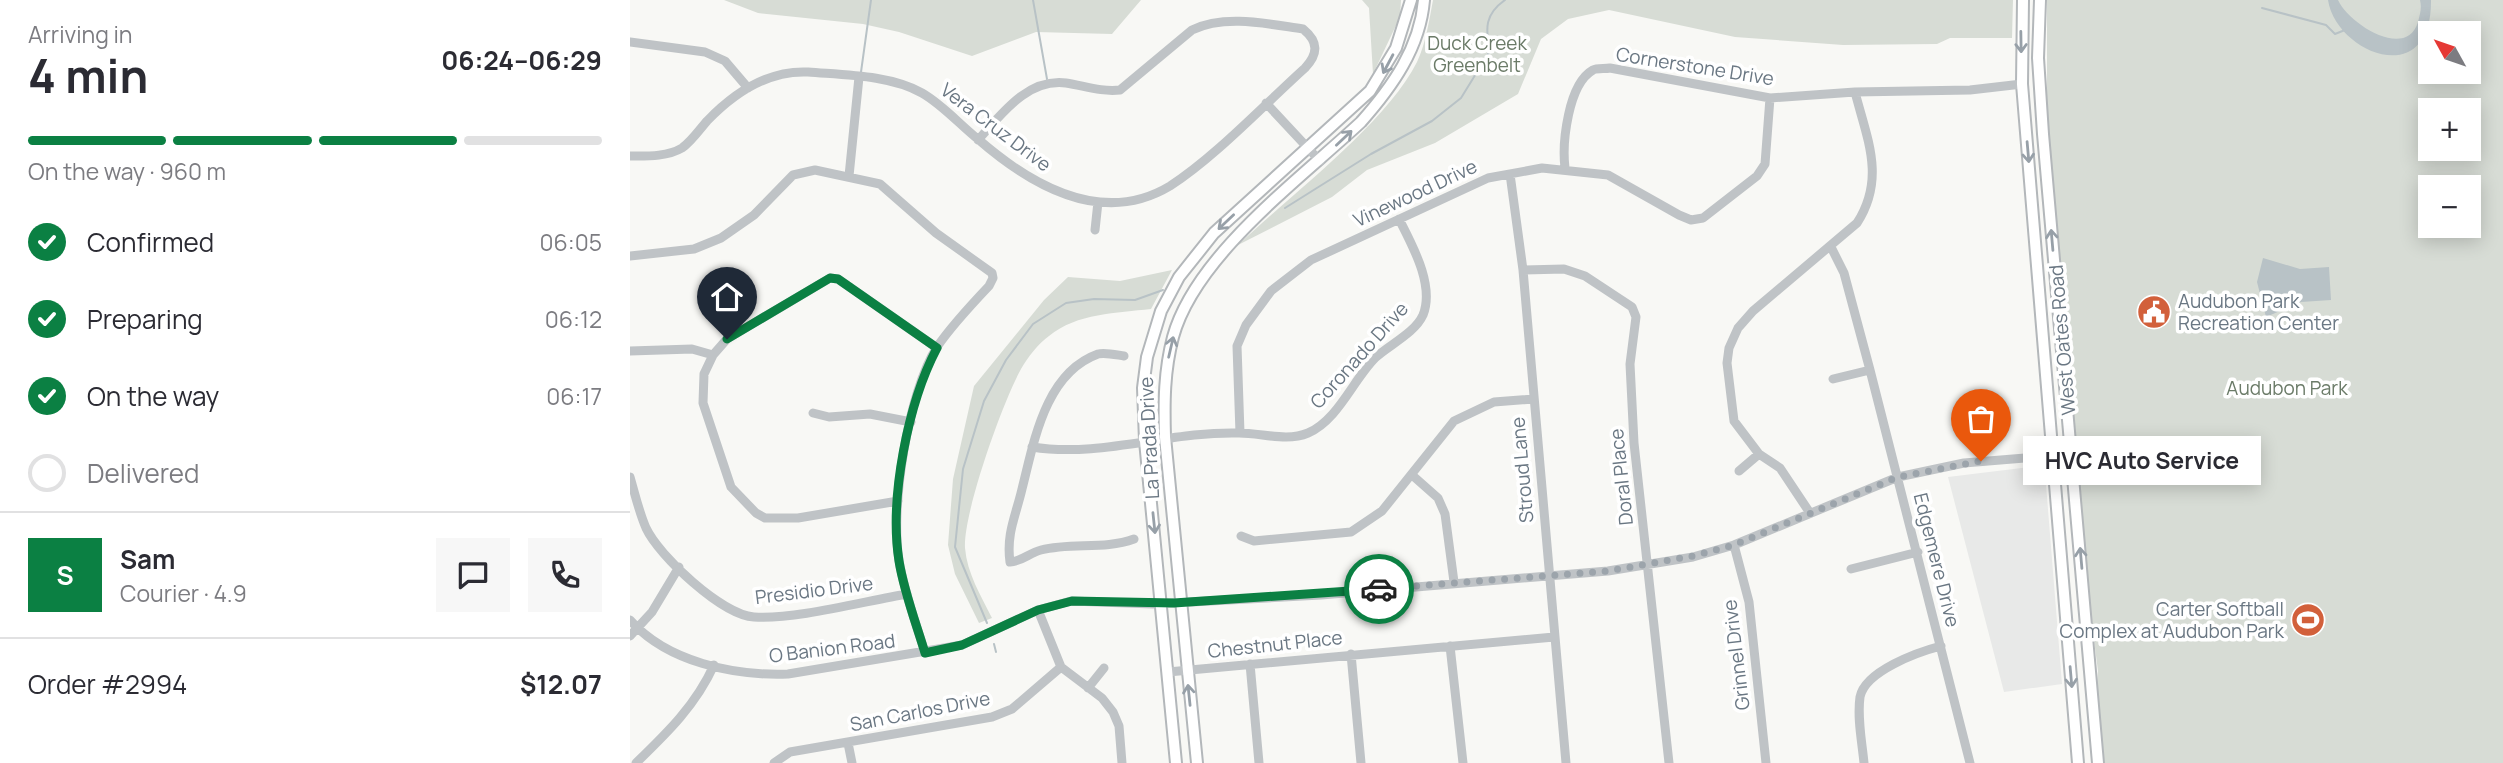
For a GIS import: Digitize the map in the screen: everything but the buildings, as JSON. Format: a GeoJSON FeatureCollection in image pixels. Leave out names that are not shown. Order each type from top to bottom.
{"type":"FeatureCollection","features":[{"type":"Feature","properties":{"kind":"main road","name":"La Prada Drive"},"geometry":{"type":"LineString","coordinates":[[1176,763],[1143,388],[1147,357],[1161,311],[1179,276],[1214,233],[1307,147],[1354,108],[1383,74],[1396,48],[1410,0]]}},
{"type":"Feature","properties":{"kind":"main road","name":"La Prada Drive"},"geometry":{"type":"LineString","coordinates":[[1197,763],[1186,670],[1163,393],[1167,360],[1174,334],[1204,273],[1236,238],[1361,122],[1395,80],[1418,34],[1424,0]]}},
{"type":"Feature","properties":{"kind":"main road","name":"West Oates Road"},"geometry":{"type":"LineString","coordinates":[[2023,0],[2022,84],[2078,763]]}},
{"type":"Feature","properties":{"kind":"main road","name":"West Oates Road"},"geometry":{"type":"LineString","coordinates":[[2040,0],[2038,58],[2043,134],[2098,763]]}},
{"type":"Feature","properties":{"kind":"main road"},"geometry":{"type":"LineString","coordinates":[[2038,58],[2033,73],[2022,84],[2032,91],[2036,98],[2043,134]]}},
{"type":"Feature","properties":{"kind":"main road"},"geometry":{"type":"LineString","coordinates":[[2065,609],[2085,612]]}},
{"type":"Feature","properties":{"kind":"main road"},"geometry":{"type":"LineString","coordinates":[[2073,701],[2094,699]]}},
{"type":"Feature","properties":{"kind":"street","name":"Vera Cruz Drive"},"geometry":{"type":"LineString","coordinates":[[630,156],[656,156],[681,148],[727,101],[768,78],[788,73],[879,79],[922,93],[978,140],[1046,187],[1080,201],[1139,199],[1168,187],[1266,103],[1315,57],[1316,46],[1311,36],[1303,29],[1223,21],[1205,24],[1181,39],[1120,90],[1106,92],[1062,83],[1022,94],[978,140]]}},
{"type":"Feature","properties":{"kind":"street"},"geometry":{"type":"LineString","coordinates":[[630,42],[705,52],[725,61],[748,88]]}},
{"type":"Feature","properties":{"kind":"street","name":"Cornerstone Drive"},"geometry":{"type":"LineString","coordinates":[[1564,168],[1564,137],[1570,113],[1582,82],[1594,70],[1610,68],[1769,98],[1855,92],[1924,93],[2022,84]]}},
{"type":"Feature","properties":{"kind":"street"},"geometry":{"type":"LineString","coordinates":[[849,176],[859,78]]}},
{"type":"Feature","properties":{"kind":"street"},"geometry":{"type":"LineString","coordinates":[[1810,513],[1780,468],[1759,454],[1734,421],[1727,363],[1729,348],[1738,328],[1753,311],[1857,223],[1873,189],[1874,171],[1855,92]]}},
{"type":"Feature","properties":{"kind":"street","name":"Vinewood Drive"},"geometry":{"type":"LineString","coordinates":[[1240,433],[1237,346],[1256,309],[1280,283],[1311,260],[1488,178],[1542,168],[1564,168],[1608,175],[1679,215],[1691,220],[1703,218],[1758,176],[1765,164],[1769,98]]}},
{"type":"Feature","properties":{"kind":"street"},"geometry":{"type":"LineString","coordinates":[[1266,103],[1320,161]]}},
{"type":"Feature","properties":{"kind":"street"},"geometry":{"type":"LineString","coordinates":[[630,256],[662,255],[694,249],[721,238],[754,215],[793,175],[815,170],[880,184],[936,233],[992,273],[989,286],[937,348],[925,371],[911,422],[898,501],[898,557],[925,653]]}},
{"type":"Feature","properties":{"kind":"street","name":"Stroud Lane"},"geometry":{"type":"LineString","coordinates":[[1510,174],[1523,270],[1566,763]]}},
{"type":"Feature","properties":{"kind":"street"},"geometry":{"type":"LineString","coordinates":[[1095,230],[1098,202]]}},
{"type":"Feature","properties":{"kind":"street","name":"Coronado Drive"},"geometry":{"type":"LineString","coordinates":[[1032,447],[1059,451],[1166,438],[1240,433],[1286,437],[1312,431],[1332,414],[1376,358],[1417,324],[1423,314],[1424,284],[1416,252],[1399,219]]}},
{"type":"Feature","properties":{"kind":"street","name":"Edgemere Drive"},"geometry":{"type":"LineString","coordinates":[[1831,247],[1844,273],[1970,763]]}},
{"type":"Feature","properties":{"kind":"street","name":"Doral Place"},"geometry":{"type":"LineString","coordinates":[[1523,270],[1564,269],[1574,272],[1632,307],[1636,317],[1630,364],[1634,443],[1669,763]]}},
{"type":"Feature","properties":{"kind":"street"},"geometry":{"type":"LineString","coordinates":[[898,501],[798,518],[765,518],[756,513],[731,487],[704,403],[704,374],[713,355],[727,339],[830,278],[838,279],[937,348]]}},
{"type":"Feature","properties":{"kind":"street"},"geometry":{"type":"LineString","coordinates":[[630,351],[692,349],[713,355]]}},
{"type":"Feature","properties":{"kind":"street"},"geometry":{"type":"LineString","coordinates":[[1124,356],[1099,353],[1075,368],[1054,394],[1041,417],[1009,527],[1010,562],[1023,561],[1037,551],[1090,544],[1115,545],[1134,539]]}},
{"type":"Feature","properties":{"kind":"street"},"geometry":{"type":"LineString","coordinates":[[1833,379],[1870,370]]}},
{"type":"Feature","properties":{"kind":"street"},"geometry":{"type":"LineString","coordinates":[[1241,536],[1254,541],[1351,532],[1382,511],[1454,421],[1494,402],[1534,399]]}},
{"type":"Feature","properties":{"kind":"street"},"geometry":{"type":"LineString","coordinates":[[813,413],[830,417],[870,414],[911,422]]}},
{"type":"Feature","properties":{"kind":"street"},"geometry":{"type":"LineString","coordinates":[[1739,471],[1759,454]]}},
{"type":"Feature","properties":{"kind":"street","name":"O Banion Road"},"geometry":{"type":"LineString","coordinates":[[630,620],[676,654],[761,675],[788,674],[962,645],[1038,610],[1072,601],[1162,604],[1321,595],[1647,564],[1734,545],[1898,477],[1964,463],[2073,454]]}},
{"type":"Feature","properties":{"kind":"street"},"geometry":{"type":"LineString","coordinates":[[1412,475],[1438,498],[1445,514],[1454,582]]}},
{"type":"Feature","properties":{"kind":"street","name":"Presidio Drive"},"geometry":{"type":"LineString","coordinates":[[630,477],[649,534],[679,567],[719,604],[754,617],[787,615],[907,594]]}},
{"type":"Feature","properties":{"kind":"street","name":"Grinnel Drive"},"geometry":{"type":"LineString","coordinates":[[1734,545],[1749,602],[1766,763]]}},
{"type":"Feature","properties":{"kind":"street"},"geometry":{"type":"LineString","coordinates":[[1852,569],[1917,552]]}},
{"type":"Feature","properties":{"kind":"street"},"geometry":{"type":"LineString","coordinates":[[630,636],[652,612],[679,567]]}},
{"type":"Feature","properties":{"kind":"street"},"geometry":{"type":"LineString","coordinates":[[1038,610],[1060,667],[1088,688],[1113,712],[1119,726],[1122,763]]}},
{"type":"Feature","properties":{"kind":"street","name":"Chestnut Place"},"geometry":{"type":"LineString","coordinates":[[1167,672],[1554,637]]}},
{"type":"Feature","properties":{"kind":"street"},"geometry":{"type":"LineString","coordinates":[[1450,646],[1463,763]]}},
{"type":"Feature","properties":{"kind":"street"},"geometry":{"type":"LineString","coordinates":[[1864,763],[1860,720],[1864,686],[1875,675],[1922,651],[1941,646]]}},
{"type":"Feature","properties":{"kind":"street"},"geometry":{"type":"LineString","coordinates":[[1351,654],[1361,763]]}},
{"type":"Feature","properties":{"kind":"street"},"geometry":{"type":"LineString","coordinates":[[1250,664],[1259,763]]}},
{"type":"Feature","properties":{"kind":"street"},"geometry":{"type":"LineString","coordinates":[[636,763],[686,712],[703,688],[714,665]]}},
{"type":"Feature","properties":{"kind":"street","name":"San Carlos Drive"},"geometry":{"type":"LineString","coordinates":[[774,763],[790,752],[992,717],[1012,709],[1060,667]]}},
{"type":"Feature","properties":{"kind":"street"},"geometry":{"type":"LineString","coordinates":[[1088,688],[1104,668]]}},
{"type":"Feature","properties":{"kind":"street"},"geometry":{"type":"LineString","coordinates":[[848,743],[852,763]]}},
{"type":"Feature","properties":{"kind":"shaded area"},"geometry":{"type":"Polygon","coordinates":[[[2328,0],[2338,0],[2353,19],[2377,34],[2390,38],[2402,38],[2412,33],[2418,22],[2418,43],[2401,54],[2383,54],[2364,48],[2348,35],[2335,19],[2328,0]]]}},
{"type":"Feature","properties":{"kind":"shaded area"},"geometry":{"type":"Polygon","coordinates":[[[2420,0],[2431,0],[2428,21],[2418,21],[2420,0]]]}},
{"type":"Feature","properties":{"kind":"shaded area"},"geometry":{"type":"Polygon","coordinates":[[[2263,258],[2300,269],[2329,267],[2331,300],[2301,302],[2266,317],[2257,282],[2263,258]]]}},
{"type":"Feature","properties":{"kind":"shaded area"},"geometry":{"type":"Polygon","coordinates":[[[2039,466],[2045,472],[2062,684],[2004,692],[1948,477],[2039,466]]]}},
{"type":"Feature","properties":{"kind":"green space"},"geometry":{"type":"Polygon","coordinates":[[[724,0],[1141,0],[1112,34],[1036,32],[972,56],[899,32],[863,24],[758,13],[724,0]]]}},
{"type":"Feature","properties":{"kind":"green space","name":"Duck Creek Greenbelt"},"geometry":{"type":"Polygon","coordinates":[[[1362,0],[1401,0],[1400,17],[1373,74],[1369,8],[1362,0]]]}},
{"type":"Feature","properties":{"kind":"green space","name":"Duck Creek Greenbelt"},"geometry":{"type":"Polygon","coordinates":[[[1433,0],[2013,0],[2012,38],[1950,38],[1937,44],[1843,45],[1735,37],[1609,10],[1568,19],[1541,39],[1518,94],[1435,143],[1367,170],[1332,197],[1238,245],[1335,158],[1383,110],[1417,62],[1427,32],[1433,0]]]}},
{"type":"Feature","properties":{"kind":"green space","name":"Audubon Park"},"geometry":{"type":"Polygon","coordinates":[[[2047,0],[2503,0],[2503,763],[2100,763],[2096,701],[2098,671],[2088,594],[2047,108],[2047,0]]]}},
{"type":"Feature","properties":{"kind":"green space"},"geometry":{"type":"Polygon","coordinates":[[[1172,270],[1151,309],[1098,315],[1060,328],[1045,339],[1021,369],[1004,406],[986,457],[966,532],[965,548],[969,566],[992,618],[979,623],[955,574],[948,545],[953,479],[974,386],[1044,300],[1068,277],[1120,281],[1172,270]]]}},
{"type":"Feature","properties":{"kind":"waterway"},"geometry":{"type":"LineString","coordinates":[[861,72],[871,0]]}},
{"type":"Feature","properties":{"kind":"waterway"},"geometry":{"type":"LineString","coordinates":[[1033,0],[1047,79]]}},
{"type":"Feature","properties":{"kind":"waterway"},"geometry":{"type":"LineString","coordinates":[[1285,208],[1371,154],[1432,121],[1461,98],[1490,51],[1488,22],[1498,5],[1505,0]]}},
{"type":"Feature","properties":{"kind":"waterway"},"geometry":{"type":"LineString","coordinates":[[2262,8],[2326,25],[2335,34],[2345,30]]}},
{"type":"Feature","properties":{"kind":"waterway"},"geometry":{"type":"LineString","coordinates":[[987,623],[955,547],[963,469],[984,401],[1006,360],[1033,324],[1066,303],[1094,299],[1135,300],[1163,290]]}},
{"type":"Feature","properties":{"kind":"waterway"},"geometry":{"type":"LineString","coordinates":[[994,644],[996,652]]}},
{"type":"Feature","properties":{"kind":"way so far"},"geometry":{"type":"LineString","coordinates":[[1379,589],[1608,571],[1693,556],[1734,545],[1898,477],[1981,461]]}},
{"type":"Feature","properties":{"kind":"place","name":"Audubon Park Recreation Center"},"geometry":{"type":"Point","coordinates":[2154,312]}},
{"type":"Feature","properties":{"kind":"place","name":"HVC Auto Service"},"geometry":{"type":"Point","coordinates":[1981,461]}},
{"type":"Feature","properties":{"kind":"place","name":"Carter Softball Complex at Audubon Park"},"geometry":{"type":"Point","coordinates":[2308,620]}},
{"type":"Feature","properties":{"kind":"route"},"geometry":{"type":"LineString","coordinates":[[727,339],[763,321],[830,278],[838,279],[937,348],[925,371],[916,403],[903,460],[898,501],[898,557],[925,653],[962,645],[1038,610],[1072,601],[1174,603],[1379,589]]}}]}
